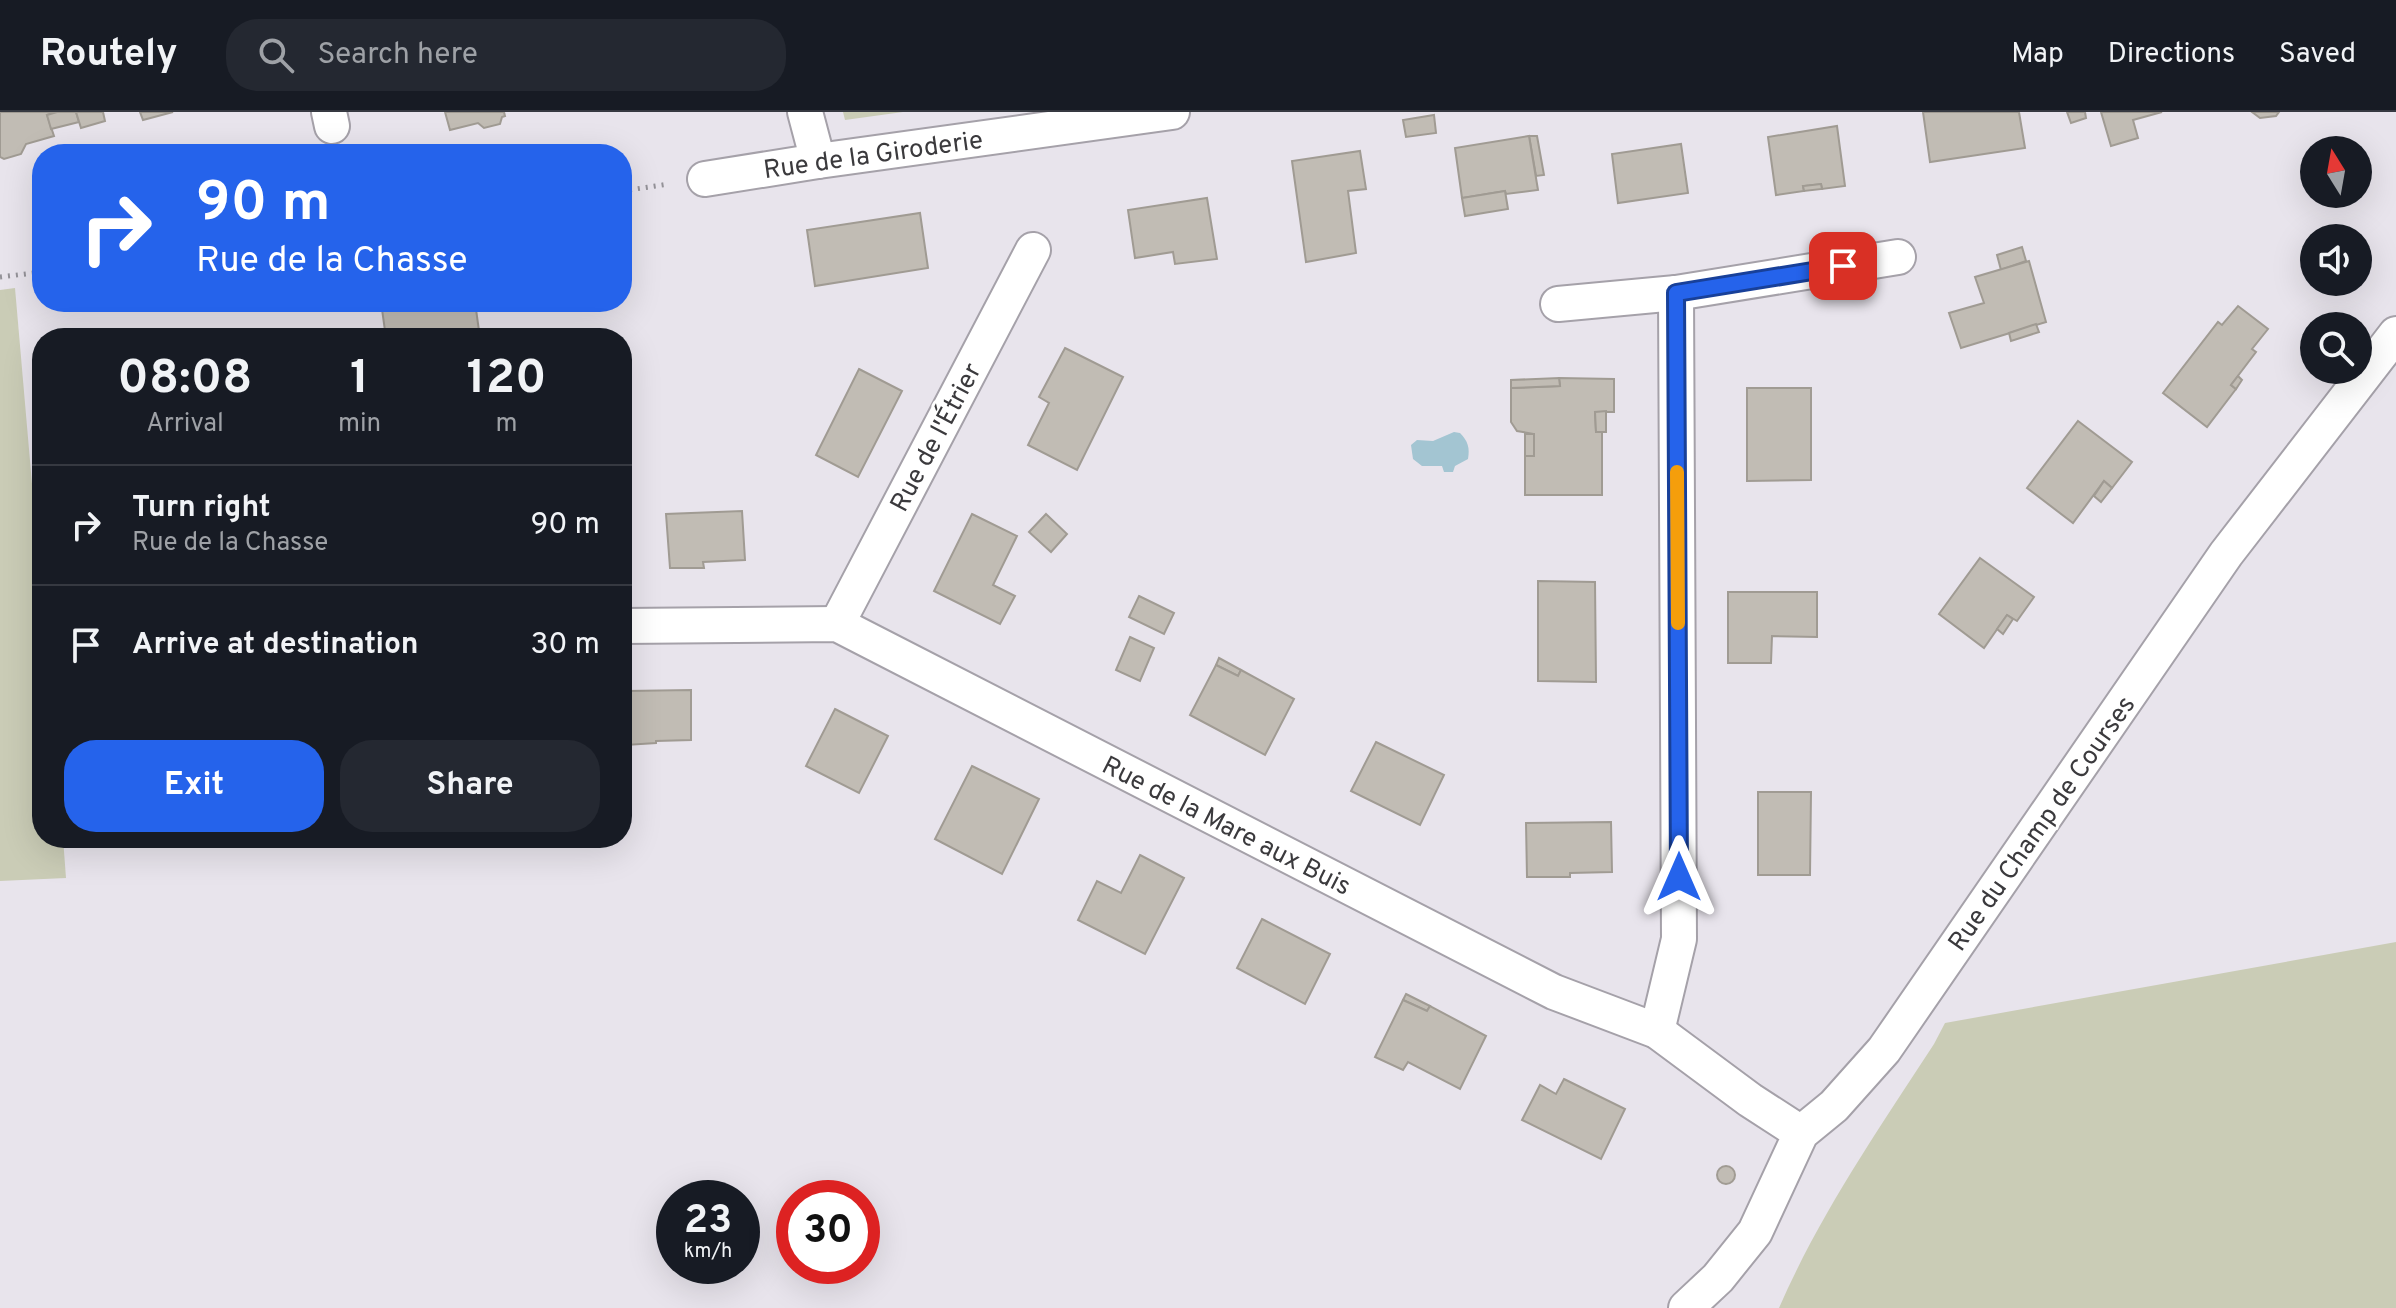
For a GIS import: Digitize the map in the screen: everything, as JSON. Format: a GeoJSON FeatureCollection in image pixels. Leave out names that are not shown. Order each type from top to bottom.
{"type":"FeatureCollection","features":[{"type":"Feature","properties":{"kind":"street"},"geometry":{"type":"LineString","coordinates":[[805,112],[818,161]]}},
{"type":"Feature","properties":{"kind":"street","name":"Rue de la Giroderie"},"geometry":{"type":"LineString","coordinates":[[705,179],[1172,112]]}},
{"type":"Feature","properties":{"kind":"street","name":"Rue de l'Étrier"},"geometry":{"type":"LineString","coordinates":[[837,624],[1033,250]]}},
{"type":"Feature","properties":{"kind":"street"},"geometry":{"type":"LineString","coordinates":[[1558,304],[1676,293],[1898,257]]}},
{"type":"Feature","properties":{"kind":"street"},"geometry":{"type":"LineString","coordinates":[[1657,1031],[1679,939],[1676,293]]}},
{"type":"Feature","properties":{"kind":"street","name":"Rue du Champ de Courses"},"geometry":{"type":"LineString","coordinates":[[1686,1308],[1718,1278],[1755,1232],[1801,1133],[1834,1106],[1884,1050],[2226,554],[2396,334]]}},
{"type":"Feature","properties":{"kind":"street","name":"Rue de la Mare aux Buis"},"geometry":{"type":"LineString","coordinates":[[632,626],[837,624],[1554,992],[1657,1031],[1750,1100],[1801,1133]]}},
{"type":"Feature","properties":{"kind":"path"},"geometry":{"type":"LineString","coordinates":[[632,190],[705,179]]}},
{"type":"Feature","properties":{"kind":"path"},"geometry":{"type":"LineString","coordinates":[[0,277],[32,273]]}},
{"type":"Feature","properties":{"kind":"green space"},"geometry":{"type":"Polygon","coordinates":[[[843,112],[903,112],[845,120],[843,112]]]}},
{"type":"Feature","properties":{"kind":"green space"},"geometry":{"type":"Polygon","coordinates":[[[15,288],[32,484],[32,848],[64,848],[66,878],[0,881],[0,290],[15,288]]]}},
{"type":"Feature","properties":{"kind":"green space"},"geometry":{"type":"Polygon","coordinates":[[[2396,942],[2396,1308],[1779,1308],[1831,1206],[1945,1023],[2396,942]]]}},
{"type":"Feature","properties":{"kind":"water"},"geometry":{"type":"Polygon","coordinates":[[[1454,432],[1463,436],[1469,451],[1468,459],[1455,466],[1453,472],[1444,472],[1442,466],[1422,466],[1413,459],[1411,445],[1417,440],[1433,441],[1454,432]]]}},
{"type":"Feature","properties":{"kind":"building"},"geometry":{"type":"Polygon","coordinates":[[[0,112],[57,112],[47,115],[54,136],[26,144],[21,154],[4,159],[0,157],[0,112]]]}},
{"type":"Feature","properties":{"kind":"building"},"geometry":{"type":"Polygon","coordinates":[[[76,112],[79,122],[51,129],[47,115],[76,112]]]}},
{"type":"Feature","properties":{"kind":"building"},"geometry":{"type":"Polygon","coordinates":[[[76,112],[103,112],[105,121],[81,128],[76,112]]]}},
{"type":"Feature","properties":{"kind":"building"},"geometry":{"type":"Polygon","coordinates":[[[140,112],[173,112],[143,120],[140,112]]]}},
{"type":"Feature","properties":{"kind":"building"},"geometry":{"type":"Polygon","coordinates":[[[445,112],[504,112],[505,116],[500,124],[484,128],[478,123],[450,130],[445,112]]]}},
{"type":"Feature","properties":{"kind":"building"},"geometry":{"type":"Polygon","coordinates":[[[1923,112],[2019,112],[2025,148],[1930,162],[1923,112]]]}},
{"type":"Feature","properties":{"kind":"building"},"geometry":{"type":"Polygon","coordinates":[[[2067,112],[2085,112],[2086,118],[2071,123],[2067,112]]]}},
{"type":"Feature","properties":{"kind":"building"},"geometry":{"type":"Polygon","coordinates":[[[2101,112],[2162,112],[2133,120],[2138,138],[2111,146],[2101,112]]]}},
{"type":"Feature","properties":{"kind":"building"},"geometry":{"type":"Polygon","coordinates":[[[2252,112],[2279,112],[2276,116],[2260,118],[2252,112]]]}},
{"type":"Feature","properties":{"kind":"building"},"geometry":{"type":"Polygon","coordinates":[[[1434,115],[1436,133],[1406,137],[1403,120],[1434,115]]]}},
{"type":"Feature","properties":{"kind":"building"},"geometry":{"type":"Polygon","coordinates":[[[1837,126],[1845,186],[1822,189],[1821,184],[1803,186],[1804,191],[1776,195],[1768,137],[1837,126]]]}},
{"type":"Feature","properties":{"kind":"building"},"geometry":{"type":"Polygon","coordinates":[[[1529,136],[1537,136],[1544,175],[1536,176],[1529,136]]]}},
{"type":"Feature","properties":{"kind":"building"},"geometry":{"type":"Polygon","coordinates":[[[1529,136],[1538,190],[1506,194],[1505,191],[1462,198],[1455,148],[1529,136]]]}},
{"type":"Feature","properties":{"kind":"building"},"geometry":{"type":"Polygon","coordinates":[[[1681,144],[1688,193],[1618,203],[1612,154],[1681,144]]]}},
{"type":"Feature","properties":{"kind":"building"},"geometry":{"type":"Polygon","coordinates":[[[1360,151],[1366,189],[1348,191],[1356,253],[1306,262],[1292,161],[1360,151]]]}},
{"type":"Feature","properties":{"kind":"building"},"geometry":{"type":"Polygon","coordinates":[[[1821,184],[1822,189],[1804,191],[1803,186],[1821,184]]]}},
{"type":"Feature","properties":{"kind":"building"},"geometry":{"type":"Polygon","coordinates":[[[1505,191],[1508,209],[1465,216],[1462,198],[1505,191]]]}},
{"type":"Feature","properties":{"kind":"building"},"geometry":{"type":"Polygon","coordinates":[[[1207,198],[1217,259],[1175,264],[1173,252],[1135,258],[1128,210],[1207,198]]]}},
{"type":"Feature","properties":{"kind":"building"},"geometry":{"type":"Polygon","coordinates":[[[920,213],[928,268],[815,286],[807,230],[920,213]]]}},
{"type":"Feature","properties":{"kind":"building"},"geometry":{"type":"Polygon","coordinates":[[[2022,247],[2026,261],[2001,270],[1997,255],[2022,247]]]}},
{"type":"Feature","properties":{"kind":"building"},"geometry":{"type":"Polygon","coordinates":[[[2029,261],[2046,322],[1961,348],[1949,313],[1984,303],[1975,277],[2029,261]]]}},
{"type":"Feature","properties":{"kind":"building"},"geometry":{"type":"Polygon","coordinates":[[[2238,306],[2268,329],[2252,349],[2256,352],[2231,385],[2236,389],[2207,427],[2163,393],[2218,322],[2222,325],[2238,306]]]}},
{"type":"Feature","properties":{"kind":"building"},"geometry":{"type":"Polygon","coordinates":[[[382,312],[476,312],[479,328],[385,328],[382,312]]]}},
{"type":"Feature","properties":{"kind":"building"},"geometry":{"type":"Polygon","coordinates":[[[2036,324],[2039,332],[2011,341],[2009,333],[2036,324]]]}},
{"type":"Feature","properties":{"kind":"building"},"geometry":{"type":"Polygon","coordinates":[[[1065,348],[1123,377],[1077,470],[1028,445],[1049,403],[1039,397],[1065,348]]]}},
{"type":"Feature","properties":{"kind":"building"},"geometry":{"type":"Polygon","coordinates":[[[859,369],[902,391],[858,477],[816,455],[859,369]]]}},
{"type":"Feature","properties":{"kind":"building"},"geometry":{"type":"Polygon","coordinates":[[[2238,376],[2242,380],[2236,389],[2231,385],[2238,376]]]}},
{"type":"Feature","properties":{"kind":"building"},"geometry":{"type":"Polygon","coordinates":[[[1559,378],[1614,379],[1614,412],[1595,412],[1596,432],[1602,432],[1602,495],[1525,495],[1525,456],[1534,456],[1534,434],[1517,431],[1511,422],[1511,388],[1560,386],[1559,378]]]}},
{"type":"Feature","properties":{"kind":"building"},"geometry":{"type":"Polygon","coordinates":[[[1559,378],[1560,386],[1511,388],[1511,380],[1559,378]]]}},
{"type":"Feature","properties":{"kind":"building"},"geometry":{"type":"Polygon","coordinates":[[[1747,388],[1811,388],[1811,480],[1747,481],[1747,388]]]}},
{"type":"Feature","properties":{"kind":"building"},"geometry":{"type":"Polygon","coordinates":[[[1606,411],[1606,432],[1596,432],[1595,412],[1606,411]]]}},
{"type":"Feature","properties":{"kind":"building"},"geometry":{"type":"Polygon","coordinates":[[[2078,421],[2132,462],[2112,488],[2104,481],[2073,523],[2027,488],[2078,421]]]}},
{"type":"Feature","properties":{"kind":"building"},"geometry":{"type":"Polygon","coordinates":[[[1525,434],[1534,434],[1534,456],[1525,456],[1525,434]]]}},
{"type":"Feature","properties":{"kind":"building"},"geometry":{"type":"Polygon","coordinates":[[[2104,481],[2112,488],[2101,502],[2094,496],[2104,481]]]}},
{"type":"Feature","properties":{"kind":"building"},"geometry":{"type":"Polygon","coordinates":[[[742,511],[745,560],[703,562],[704,568],[670,568],[666,514],[742,511]]]}},
{"type":"Feature","properties":{"kind":"building"},"geometry":{"type":"Polygon","coordinates":[[[972,514],[1017,536],[993,585],[1015,596],[1000,624],[934,591],[972,514]]]}},
{"type":"Feature","properties":{"kind":"building"},"geometry":{"type":"Polygon","coordinates":[[[1046,514],[1067,534],[1051,552],[1029,532],[1046,514]]]}},
{"type":"Feature","properties":{"kind":"building"},"geometry":{"type":"Polygon","coordinates":[[[1980,558],[2034,597],[2017,621],[2007,615],[1984,648],[1939,614],[1980,558]]]}},
{"type":"Feature","properties":{"kind":"building"},"geometry":{"type":"Polygon","coordinates":[[[1538,581],[1595,582],[1596,682],[1538,681],[1538,581]]]}},
{"type":"Feature","properties":{"kind":"building"},"geometry":{"type":"Polygon","coordinates":[[[1728,592],[1817,592],[1817,637],[1772,636],[1771,663],[1728,663],[1728,592]]]}},
{"type":"Feature","properties":{"kind":"building"},"geometry":{"type":"Polygon","coordinates":[[[1139,596],[1174,613],[1164,634],[1129,617],[1139,596]]]}},
{"type":"Feature","properties":{"kind":"building"},"geometry":{"type":"Polygon","coordinates":[[[2007,615],[2013,619],[2003,634],[1997,629],[2007,615]]]}},
{"type":"Feature","properties":{"kind":"building"},"geometry":{"type":"Polygon","coordinates":[[[1130,637],[1154,648],[1140,681],[1116,670],[1130,637]]]}},
{"type":"Feature","properties":{"kind":"building"},"geometry":{"type":"Polygon","coordinates":[[[1219,658],[1241,670],[1238,676],[1216,665],[1219,658]]]}},
{"type":"Feature","properties":{"kind":"building"},"geometry":{"type":"Polygon","coordinates":[[[1216,665],[1238,676],[1241,670],[1294,699],[1265,755],[1190,715],[1216,665]]]}},
{"type":"Feature","properties":{"kind":"building"},"geometry":{"type":"Polygon","coordinates":[[[691,690],[691,740],[632,745],[632,691],[691,690]]]}},
{"type":"Feature","properties":{"kind":"building"},"geometry":{"type":"Polygon","coordinates":[[[835,709],[888,736],[859,793],[806,766],[835,709]]]}},
{"type":"Feature","properties":{"kind":"building"},"geometry":{"type":"Polygon","coordinates":[[[1376,742],[1444,775],[1420,825],[1351,791],[1376,742]]]}},
{"type":"Feature","properties":{"kind":"building"},"geometry":{"type":"Polygon","coordinates":[[[972,766],[1039,799],[1002,874],[935,839],[972,766]]]}},
{"type":"Feature","properties":{"kind":"building"},"geometry":{"type":"Polygon","coordinates":[[[1758,792],[1811,792],[1810,875],[1758,875],[1758,792]]]}},
{"type":"Feature","properties":{"kind":"building"},"geometry":{"type":"Polygon","coordinates":[[[1611,822],[1612,872],[1570,873],[1570,877],[1527,877],[1526,823],[1611,822]]]}},
{"type":"Feature","properties":{"kind":"building"},"geometry":{"type":"Polygon","coordinates":[[[1140,855],[1184,878],[1145,954],[1078,920],[1097,881],[1121,893],[1140,855]]]}},
{"type":"Feature","properties":{"kind":"building"},"geometry":{"type":"Polygon","coordinates":[[[1262,919],[1330,954],[1305,1004],[1237,968],[1262,919]]]}},
{"type":"Feature","properties":{"kind":"building"},"geometry":{"type":"Polygon","coordinates":[[[1406,994],[1430,1006],[1427,1011],[1403,1000],[1406,994]]]}},
{"type":"Feature","properties":{"kind":"building"},"geometry":{"type":"Polygon","coordinates":[[[1403,1000],[1427,1011],[1430,1006],[1486,1036],[1460,1089],[1408,1062],[1403,1070],[1375,1057],[1403,1000]]]}},
{"type":"Feature","properties":{"kind":"building"},"geometry":{"type":"Polygon","coordinates":[[[1564,1079],[1625,1109],[1601,1159],[1522,1120],[1540,1085],[1556,1094],[1564,1079]]]}},
{"type":"Feature","properties":{"kind":"building"},"geometry":{"type":"Polygon","coordinates":[[[1722,1166],[1730,1166],[1735,1175],[1733,1182],[1722,1184],[1717,1179],[1717,1171],[1722,1166]]]}},
{"type":"Feature","properties":{"kind":"slow traffic"},"geometry":{"type":"LineString","coordinates":[[1677,472],[1678,623]]}},
{"type":"Feature","properties":{"kind":"route"},"geometry":{"type":"LineString","coordinates":[[1679,877],[1676,293],[1843,266]]}}]}
